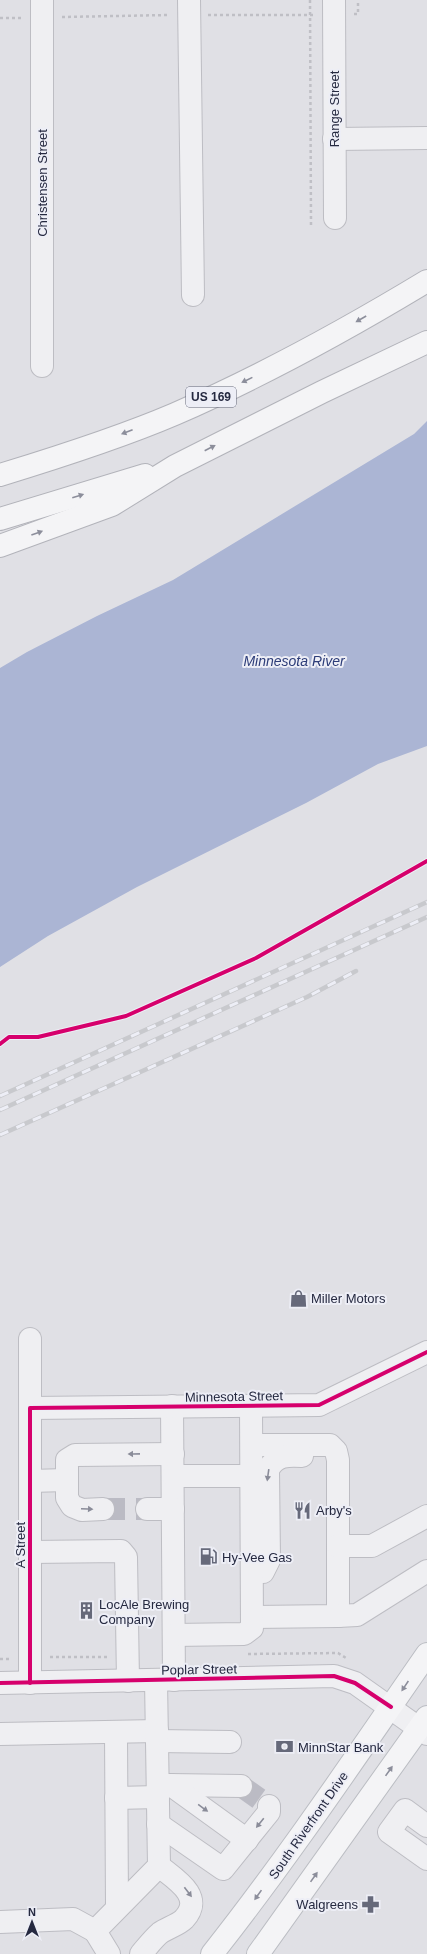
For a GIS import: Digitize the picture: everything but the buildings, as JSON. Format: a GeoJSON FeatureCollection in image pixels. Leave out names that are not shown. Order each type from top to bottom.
{"type":"FeatureCollection","features":[{"type":"Feature","properties":{"kind":"main road"},"geometry":{"type":"LineString","coordinates":[[395,300],[427,272]]}},
{"type":"Feature","properties":{"kind":"main road","name":"US 169"},"geometry":{"type":"LineString","coordinates":[[5,472],[95,444],[174,414],[255,376],[321,342],[427,281]]}},
{"type":"Feature","properties":{"kind":"main road"},"geometry":{"type":"LineString","coordinates":[[322,392],[427,326]]}},
{"type":"Feature","properties":{"kind":"main road"},"geometry":{"type":"LineString","coordinates":[[0,546],[112,505],[175,466],[322,392],[427,342]]}},
{"type":"Feature","properties":{"kind":"main road"},"geometry":{"type":"LineString","coordinates":[[0,519],[175,466]]}},
{"type":"Feature","properties":{"kind":"main road","name":"South Riverfront Drive"},"geometry":{"type":"LineString","coordinates":[[212,1954],[251,1904],[427,1654]]}},
{"type":"Feature","properties":{"kind":"main road"},"geometry":{"type":"LineString","coordinates":[[258,1954],[424,1726]]}},
{"type":"Feature","properties":{"kind":"street","name":"Christensen Street"},"geometry":{"type":"LineString","coordinates":[[42,0],[42,366]]}},
{"type":"Feature","properties":{"kind":"street"},"geometry":{"type":"LineString","coordinates":[[189,0],[193,295]]}},
{"type":"Feature","properties":{"kind":"street","name":"Range Street"},"geometry":{"type":"LineString","coordinates":[[334,0],[335,218]]}},
{"type":"Feature","properties":{"kind":"street"},"geometry":{"type":"LineString","coordinates":[[334,139],[427,138]]}},
{"type":"Feature","properties":{"kind":"street","name":"A Street"},"geometry":{"type":"LineString","coordinates":[[30,1339],[30,1683]]}},
{"type":"Feature","properties":{"kind":"street","name":"Minnesota Street"},"geometry":{"type":"LineString","coordinates":[[30,1408],[319,1405],[426,1354]]}},
{"type":"Feature","properties":{"kind":"street"},"geometry":{"type":"LineString","coordinates":[[95,1931],[159,1866],[158,1824],[162,1789],[157,1736],[165,1680],[174,1635],[172,1406]]}},
{"type":"Feature","properties":{"kind":"street"},"geometry":{"type":"LineString","coordinates":[[174,1635],[244,1634],[252,1628],[251,1406]]}},
{"type":"Feature","properties":{"kind":"street"},"geometry":{"type":"LineString","coordinates":[[252,1445],[330,1445],[336,1451],[338,1456],[338,1616]]}},
{"type":"Feature","properties":{"kind":"street"},"geometry":{"type":"LineString","coordinates":[[103,1509],[82,1510],[72,1506],[67,1498],[67,1460],[75,1455],[173,1454]]}},
{"type":"Feature","properties":{"kind":"street"},"geometry":{"type":"LineString","coordinates":[[252,1572],[263,1572],[269,1560],[267,1480],[268,1470],[272,1462],[279,1457],[289,1455],[338,1456]]}},
{"type":"Feature","properties":{"kind":"street"},"geometry":{"type":"LineString","coordinates":[[173,1476],[252,1476]]}},
{"type":"Feature","properties":{"kind":"street"},"geometry":{"type":"LineString","coordinates":[[30,1481],[67,1480]]}},
{"type":"Feature","properties":{"kind":"street"},"geometry":{"type":"LineString","coordinates":[[147,1509],[173,1509]]}},
{"type":"Feature","properties":{"kind":"street"},"geometry":{"type":"LineString","coordinates":[[338,1546],[372,1546],[427,1516]]}},
{"type":"Feature","properties":{"kind":"street"},"geometry":{"type":"LineString","coordinates":[[30,1552],[121,1551],[126,1557],[128,1681]]}},
{"type":"Feature","properties":{"kind":"street"},"geometry":{"type":"LineString","coordinates":[[252,1617],[357,1615],[427,1571]]}},
{"type":"Feature","properties":{"kind":"street","name":"Poplar Street"},"geometry":{"type":"LineString","coordinates":[[0,1683],[334,1676],[355,1683],[391,1707],[424,1726]]}},
{"type":"Feature","properties":{"kind":"street"},"geometry":{"type":"LineString","coordinates":[[116,1732],[117,1908]]}},
{"type":"Feature","properties":{"kind":"street"},"geometry":{"type":"LineString","coordinates":[[0,1734],[116,1732],[230,1742]]}},
{"type":"Feature","properties":{"kind":"street"},"geometry":{"type":"LineString","coordinates":[[116,1798],[162,1789],[241,1786]]}},
{"type":"Feature","properties":{"kind":"street"},"geometry":{"type":"LineString","coordinates":[[162,1789],[247,1840]]}},
{"type":"Feature","properties":{"kind":"street"},"geometry":{"type":"LineString","coordinates":[[158,1824],[223,1869],[269,1812],[269,1806]]}},
{"type":"Feature","properties":{"kind":"street"},"geometry":{"type":"LineString","coordinates":[[427,1826],[405,1810],[389,1832],[427,1859]]}},
{"type":"Feature","properties":{"kind":"street"},"geometry":{"type":"LineString","coordinates":[[141,1954],[160,1934],[184,1919],[192,1906],[192,1896],[181,1884],[159,1866]]}},
{"type":"Feature","properties":{"kind":"street"},"geometry":{"type":"LineString","coordinates":[[0,1922],[72,1919],[95,1931],[109,1954]]}},
{"type":"Feature","properties":{"kind":"path"},"geometry":{"type":"LineString","coordinates":[[310,0],[311,226]]}},
{"type":"Feature","properties":{"kind":"water","name":"Minnesota River"},"geometry":{"type":"Polygon","coordinates":[[[427,421],[427,746],[378,764],[306,803],[137,887],[48,936],[0,967],[0,668],[27,652],[97,616],[173,580],[414,434],[427,421]]]}},
{"type":"Feature","properties":{"kind":"tunnel"},"geometry":{"type":"LineString","coordinates":[[103,1509],[147,1509]]}},
{"type":"Feature","properties":{"kind":"tunnel"},"geometry":{"type":"LineString","coordinates":[[241,1786],[269,1806]]}},
{"type":"Feature","properties":{"kind":"railway"},"geometry":{"type":"LineString","coordinates":[[0,1096],[427,902]]}},
{"type":"Feature","properties":{"kind":"railway"},"geometry":{"type":"LineString","coordinates":[[0,1110],[427,917]]}},
{"type":"Feature","properties":{"kind":"railway"},"geometry":{"type":"LineString","coordinates":[[0,1135],[307,997],[356,971]]}},
{"type":"Feature","properties":{"kind":"cycle path"},"geometry":{"type":"LineString","coordinates":[[0,1044],[9,1037],[38,1037],[126,1016],[256,958],[427,861]]}},
{"type":"Feature","properties":{"kind":"cycle path"},"geometry":{"type":"LineString","coordinates":[[30,1683],[30,1408],[319,1405],[427,1352]]}},
{"type":"Feature","properties":{"kind":"cycle path"},"geometry":{"type":"LineString","coordinates":[[0,1683],[334,1676],[355,1683],[391,1707]]}},
{"type":"Feature","properties":{"kind":"place","name":"Miller Motors"},"geometry":{"type":"Point","coordinates":[298,1298]}},
{"type":"Feature","properties":{"kind":"place","name":"Arby's"},"geometry":{"type":"Point","coordinates":[303,1510]}},
{"type":"Feature","properties":{"kind":"place","name":"Hy-Vee Gas"},"geometry":{"type":"Point","coordinates":[209,1557]}},
{"type":"Feature","properties":{"kind":"place","name":"LocAle Brewing Company"},"geometry":{"type":"Point","coordinates":[86,1611]}},
{"type":"Feature","properties":{"kind":"place","name":"MinnStar Bank"},"geometry":{"type":"Point","coordinates":[285,1747]}},
{"type":"Feature","properties":{"kind":"place","name":"Walgreens"},"geometry":{"type":"Point","coordinates":[371,1904]}}]}
